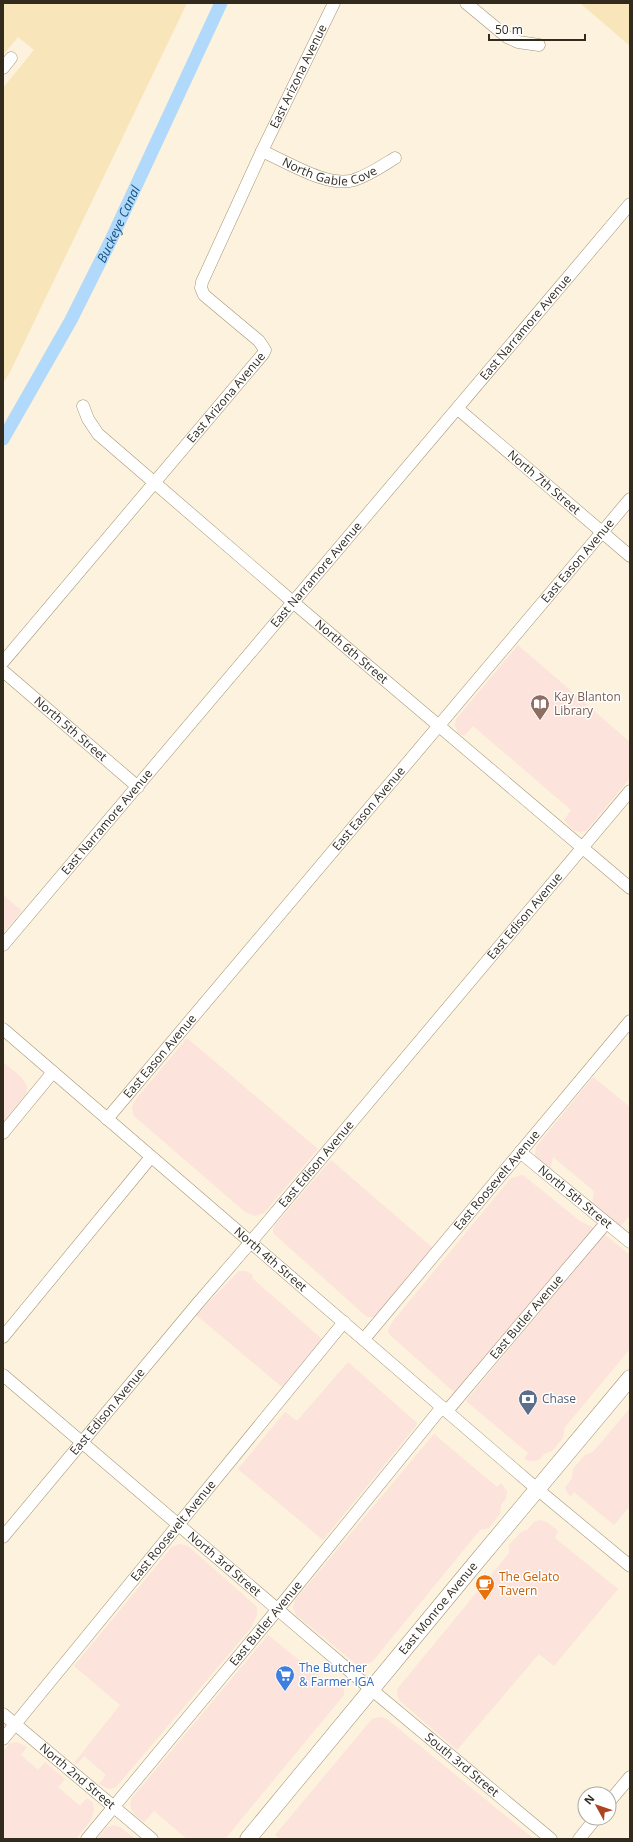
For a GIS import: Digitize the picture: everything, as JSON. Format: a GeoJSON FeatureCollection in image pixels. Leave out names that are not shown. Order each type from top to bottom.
{"type":"FeatureCollection","features":[{"type":"Feature","properties":{"kind":"main road","name":"East Monroe Avenue"},"geometry":{"type":"LineString","coordinates":[[248,1839],[630,1378]]}},
{"type":"Feature","properties":{"kind":"street","name":"East Arizona Avenue"},"geometry":{"type":"LineString","coordinates":[[3,662],[265,350],[259,341],[209,300],[204,295],[201,288],[205,276],[262,151],[334,3]]}},
{"type":"Feature","properties":{"kind":"street"},"geometry":{"type":"LineString","coordinates":[[466,3],[507,37],[518,42],[539,45]]}},
{"type":"Feature","properties":{"kind":"street"},"geometry":{"type":"LineString","coordinates":[[3,68],[11,58]]}},
{"type":"Feature","properties":{"kind":"street","name":"North Gable Cove"},"geometry":{"type":"LineString","coordinates":[[262,151],[323,179],[339,182],[353,180],[368,174],[395,158]]}},
{"type":"Feature","properties":{"kind":"street","name":"East Narramore Avenue"},"geometry":{"type":"LineString","coordinates":[[3,945],[294,603],[630,204]]}},
{"type":"Feature","properties":{"kind":"street","name":"North 6th Street"},"geometry":{"type":"LineString","coordinates":[[83,406],[88,419],[98,434],[294,603],[630,888]]}},
{"type":"Feature","properties":{"kind":"street","name":"North 7th Street"},"geometry":{"type":"LineString","coordinates":[[458,409],[630,556]]}},
{"type":"Feature","properties":{"kind":"street","name":"East Eason Avenue"},"geometry":{"type":"LineString","coordinates":[[107,1119],[630,499]]}},
{"type":"Feature","properties":{"kind":"street","name":"North 5th Street"},"geometry":{"type":"LineString","coordinates":[[3,671],[138,786]]}},
{"type":"Feature","properties":{"kind":"street","name":"East Edison Avenue"},"geometry":{"type":"LineString","coordinates":[[3,1537],[83,1443],[198,1303],[630,791]]}},
{"type":"Feature","properties":{"kind":"street","name":"East Roosevelt Avenue"},"geometry":{"type":"LineString","coordinates":[[364,1339],[630,1021]]}},
{"type":"Feature","properties":{"kind":"street","name":"North 4th Street"},"geometry":{"type":"LineString","coordinates":[[3,1029],[537,1489],[630,1566]]}},
{"type":"Feature","properties":{"kind":"street"},"geometry":{"type":"LineString","coordinates":[[3,1133],[53,1072]]}},
{"type":"Feature","properties":{"kind":"street","name":"North 5th Street"},"geometry":{"type":"LineString","coordinates":[[520,1152],[630,1242]]}},
{"type":"Feature","properties":{"kind":"street"},"geometry":{"type":"LineString","coordinates":[[3,1337],[151,1157]]}},
{"type":"Feature","properties":{"kind":"street","name":"East Butler Avenue"},"geometry":{"type":"LineString","coordinates":[[87,1839],[445,1409],[606,1223]]}},
{"type":"Feature","properties":{"kind":"street","name":"East Roosevelt Avenue"},"geometry":{"type":"LineString","coordinates":[[3,1739],[344,1322]]}},
{"type":"Feature","properties":{"kind":"street","name":"North 3rd Street"},"geometry":{"type":"LineString","coordinates":[[3,1375],[372,1690]]}},
{"type":"Feature","properties":{"kind":"street","name":"South 3rd Street"},"geometry":{"type":"LineString","coordinates":[[372,1690],[551,1839]]}},
{"type":"Feature","properties":{"kind":"street","name":"North 2nd Street"},"geometry":{"type":"LineString","coordinates":[[3,1714],[152,1839]]}},
{"type":"Feature","properties":{"kind":"street"},"geometry":{"type":"LineString","coordinates":[[617,1792],[630,1777]]}},
{"type":"Feature","properties":{"kind":"street"},"geometry":{"type":"LineString","coordinates":[[579,1839],[590,1826]]}},
{"type":"Feature","properties":{"kind":"shaded area"},"geometry":{"type":"Polygon","coordinates":[[[3,3],[187,3],[10,372],[3,383],[3,88],[34,50],[18,37],[3,55],[3,3]]]}},
{"type":"Feature","properties":{"kind":"shaded area"},"geometry":{"type":"Polygon","coordinates":[[[580,3],[630,3],[630,46],[580,3]]]}},
{"type":"Feature","properties":{"kind":"shaded area"},"geometry":{"type":"Polygon","coordinates":[[[518,645],[630,742],[630,778],[586,831],[579,832],[573,830],[564,820],[571,810],[473,726],[464,736],[458,733],[455,725],[456,719],[518,645]]]}},
{"type":"Feature","properties":{"kind":"shaded area"},"geometry":{"type":"Polygon","coordinates":[[[3,895],[22,911],[3,933],[3,895]]]}},
{"type":"Feature","properties":{"kind":"shaded area"},"geometry":{"type":"Polygon","coordinates":[[[187,1038],[318,1149],[264,1213],[255,1216],[245,1212],[134,1116],[132,1107],[136,1099],[187,1038]]]}},
{"type":"Feature","properties":{"kind":"shaded area"},"geometry":{"type":"Polygon","coordinates":[[[3,1062],[21,1077],[27,1086],[26,1094],[3,1122],[3,1062]]]}},
{"type":"Feature","properties":{"kind":"shaded area"},"geometry":{"type":"Polygon","coordinates":[[[593,1077],[630,1107],[630,1218],[628,1217],[620,1227],[592,1206],[594,1191],[553,1157],[550,1171],[535,1155],[536,1147],[593,1077]]]}},
{"type":"Feature","properties":{"kind":"shaded area"},"geometry":{"type":"Polygon","coordinates":[[[331,1160],[434,1249],[375,1317],[367,1317],[274,1234],[274,1226],[331,1160]]]}},
{"type":"Feature","properties":{"kind":"shaded area"},"geometry":{"type":"Polygon","coordinates":[[[523,1175],[580,1221],[594,1228],[455,1393],[389,1334],[388,1330],[393,1321],[511,1178],[523,1175]]]}},
{"type":"Feature","properties":{"kind":"shaded area"},"geometry":{"type":"Polygon","coordinates":[[[604,1234],[630,1255],[630,1349],[565,1427],[563,1438],[552,1451],[544,1454],[539,1460],[528,1461],[524,1458],[528,1453],[466,1401],[604,1234]]]}},
{"type":"Feature","properties":{"kind":"shaded area"},"geometry":{"type":"Polygon","coordinates":[[[239,1271],[246,1271],[253,1275],[252,1278],[322,1339],[282,1387],[196,1315],[239,1271]]]}},
{"type":"Feature","properties":{"kind":"shaded area"},"geometry":{"type":"Polygon","coordinates":[[[348,1362],[417,1423],[323,1540],[238,1469],[285,1412],[297,1421],[348,1362]]]}},
{"type":"Feature","properties":{"kind":"shaded area"},"geometry":{"type":"Polygon","coordinates":[[[630,1408],[630,1506],[614,1525],[574,1492],[570,1497],[565,1488],[572,1478],[573,1469],[585,1455],[593,1452],[630,1408]]]}},
{"type":"Feature","properties":{"kind":"shaded area"},"geometry":{"type":"Polygon","coordinates":[[[434,1434],[497,1487],[501,1483],[507,1491],[506,1498],[501,1505],[500,1514],[489,1528],[480,1530],[372,1662],[364,1665],[356,1664],[296,1615],[293,1607],[295,1600],[434,1434]]]}},
{"type":"Feature","properties":{"kind":"shaded area"},"geometry":{"type":"Polygon","coordinates":[[[540,1520],[547,1522],[558,1531],[555,1538],[618,1589],[554,1666],[539,1654],[457,1750],[400,1701],[397,1694],[398,1688],[509,1553],[509,1545],[521,1532],[527,1530],[534,1522],[540,1520]]]}},
{"type":"Feature","properties":{"kind":"shaded area"},"geometry":{"type":"Polygon","coordinates":[[[180,1544],[188,1546],[257,1607],[257,1615],[251,1628],[116,1787],[109,1789],[99,1784],[106,1775],[84,1756],[77,1764],[74,1763],[120,1705],[74,1666],[172,1547],[180,1544]]]}},
{"type":"Feature","properties":{"kind":"shaded area"},"geometry":{"type":"Polygon","coordinates":[[[268,1635],[334,1688],[340,1681],[344,1685],[344,1695],[225,1839],[187,1839],[154,1811],[144,1822],[135,1815],[131,1809],[130,1804],[132,1798],[268,1635]]]}},
{"type":"Feature","properties":{"kind":"shaded area"},"geometry":{"type":"Polygon","coordinates":[[[379,1717],[387,1719],[534,1839],[280,1839],[275,1835],[372,1719],[379,1717]]]}},
{"type":"Feature","properties":{"kind":"shaded area"},"geometry":{"type":"Polygon","coordinates":[[[17,1742],[27,1747],[21,1755],[38,1770],[45,1762],[65,1779],[58,1787],[80,1806],[87,1798],[93,1803],[94,1811],[91,1820],[76,1839],[3,1839],[3,1752],[10,1743],[17,1742]]]}},
{"type":"Feature","properties":{"kind":"shaded area"},"geometry":{"type":"Polygon","coordinates":[[[114,1825],[120,1827],[135,1839],[97,1839],[106,1828],[114,1825]]]}},
{"type":"Feature","properties":{"kind":"waterway","name":"Buckeye Canal"},"geometry":{"type":"LineString","coordinates":[[3,439],[71,320],[110,242],[221,3]]}},
{"type":"Feature","properties":{"kind":"place","name":"Kay Blanton Library"},"geometry":{"type":"Point","coordinates":[540,721]}},
{"type":"Feature","properties":{"kind":"place","name":"Chase"},"geometry":{"type":"Point","coordinates":[528,1416]}},
{"type":"Feature","properties":{"kind":"place","name":"The Gelato Tavern"},"geometry":{"type":"Point","coordinates":[485,1601]}},
{"type":"Feature","properties":{"kind":"place","name":"The Butcher & Farmer IGA"},"geometry":{"type":"Point","coordinates":[285,1692]}}]}
